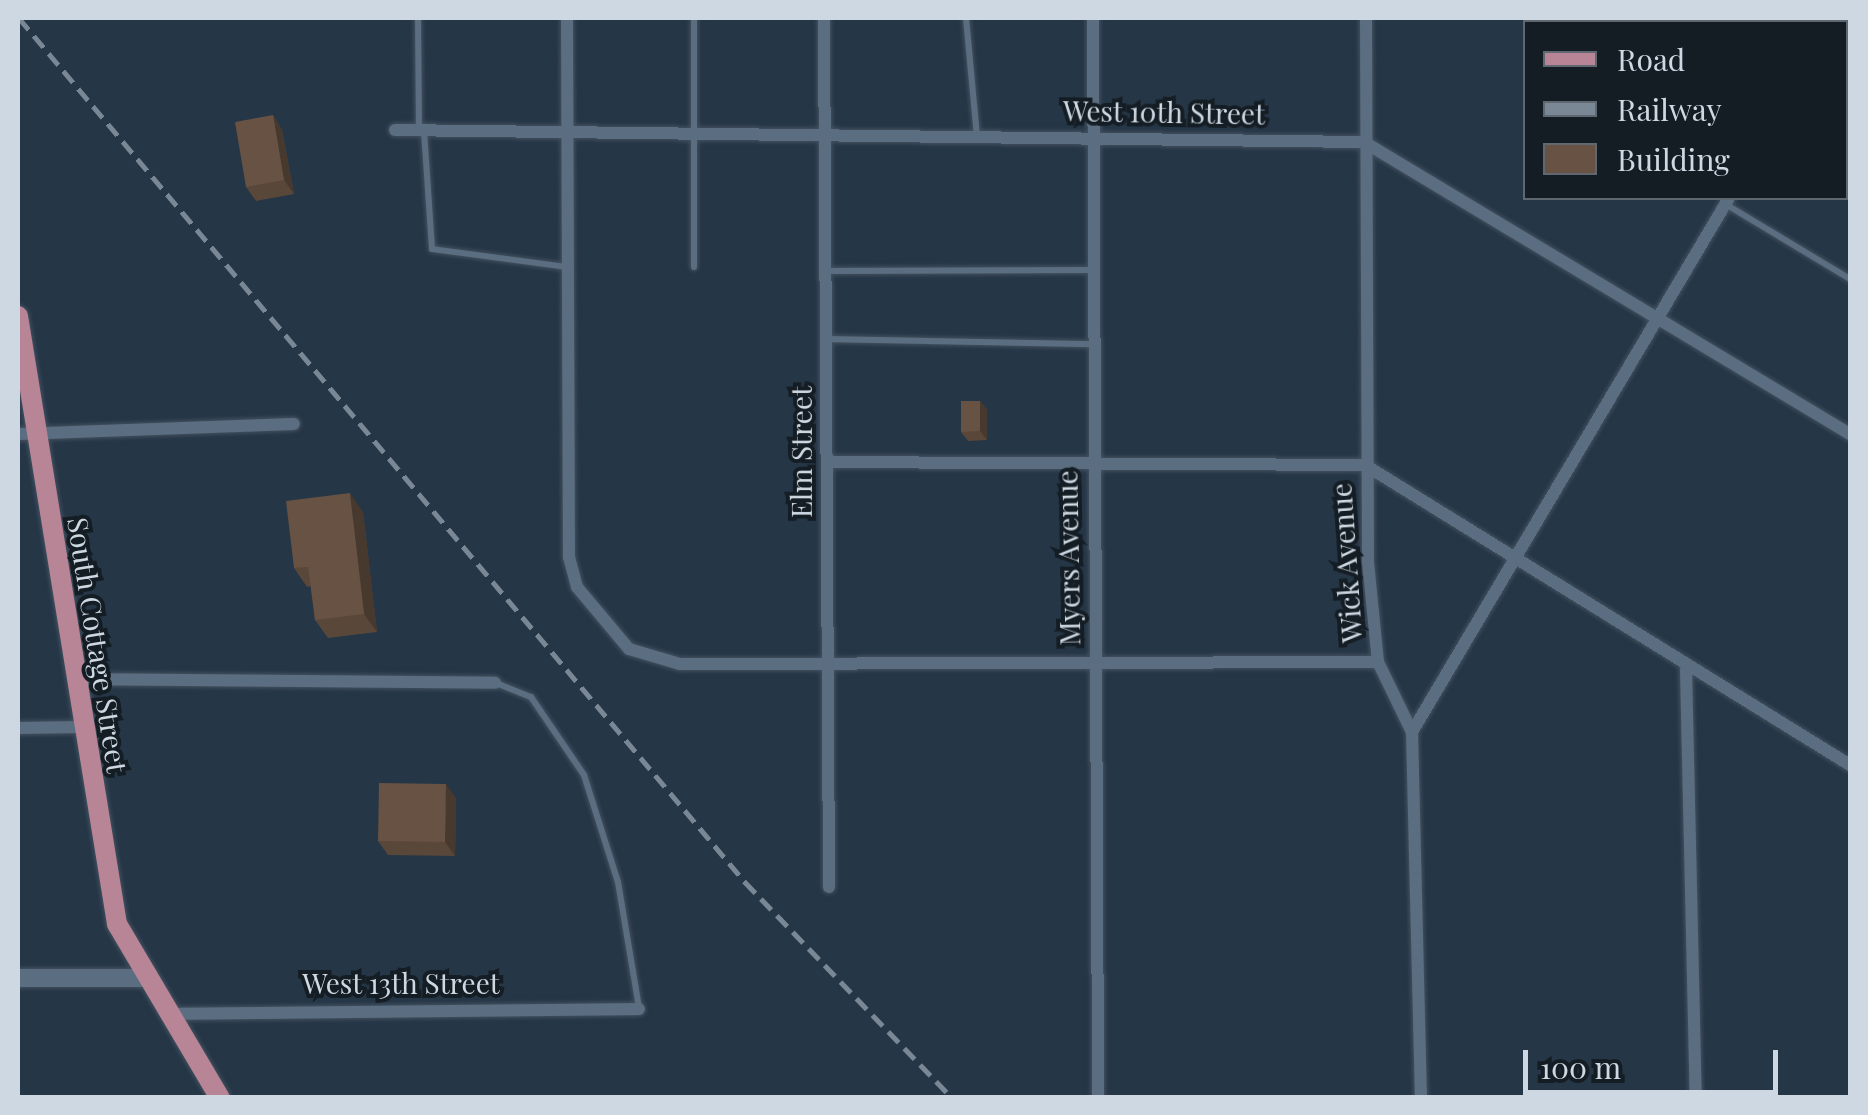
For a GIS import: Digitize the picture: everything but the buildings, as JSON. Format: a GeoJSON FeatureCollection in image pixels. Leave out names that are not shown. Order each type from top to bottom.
{"type":"FeatureCollection","features":[{"type":"Feature","properties":{"kind":"main road","name":"South Cottage Street"},"geometry":{"type":"LineString","coordinates":[[18,316],[27,434],[76,679],[117,924],[141,978],[220,1098]]}},
{"type":"Feature","properties":{"kind":"main road"},"geometry":{"type":"LineString","coordinates":[[18,978],[141,978]]}},
{"type":"Feature","properties":{"kind":"street"},"geometry":{"type":"LineString","coordinates":[[567,18],[569,557],[585,598],[639,656],[828,664],[1378,662]]}},
{"type":"Feature","properties":{"kind":"street","name":"Elm Street"},"geometry":{"type":"LineString","coordinates":[[824,18],[828,887]]}},
{"type":"Feature","properties":{"kind":"street","name":"Myers Avenue"},"geometry":{"type":"LineString","coordinates":[[1094,18],[1091,462],[1098,1098]]}},
{"type":"Feature","properties":{"kind":"street","name":"Wick Avenue"},"geometry":{"type":"LineString","coordinates":[[1366,18],[1365,465],[1378,662],[1412,732],[1421,1098]]}},
{"type":"Feature","properties":{"kind":"street","name":"West 10th Street"},"geometry":{"type":"LineString","coordinates":[[395,130],[1364,142],[1850,434]]}},
{"type":"Feature","properties":{"kind":"street"},"geometry":{"type":"LineString","coordinates":[[1412,732],[1727,201]]}},
{"type":"Feature","properties":{"kind":"street"},"geometry":{"type":"LineString","coordinates":[[27,434],[294,424]]}},
{"type":"Feature","properties":{"kind":"street"},"geometry":{"type":"LineString","coordinates":[[826,462],[1365,465],[1686,669],[1850,765]]}},
{"type":"Feature","properties":{"kind":"street"},"geometry":{"type":"LineString","coordinates":[[1686,669],[1696,1098]]}},
{"type":"Feature","properties":{"kind":"street"},"geometry":{"type":"LineString","coordinates":[[76,679],[495,683]]}},
{"type":"Feature","properties":{"kind":"street"},"geometry":{"type":"LineString","coordinates":[[18,728],[84,727]]}},
{"type":"Feature","properties":{"kind":"street","name":"West 13th Street"},"geometry":{"type":"LineString","coordinates":[[164,1014],[638,1009]]}},
{"type":"Feature","properties":{"kind":"lane"},"geometry":{"type":"LineString","coordinates":[[418,18],[432,249],[568,268]]}},
{"type":"Feature","properties":{"kind":"lane"},"geometry":{"type":"LineString","coordinates":[[694,18],[694,267]]}},
{"type":"Feature","properties":{"kind":"lane"},"geometry":{"type":"LineString","coordinates":[[966,18],[977,136]]}},
{"type":"Feature","properties":{"kind":"lane"},"geometry":{"type":"LineString","coordinates":[[1727,201],[1850,279]]}},
{"type":"Feature","properties":{"kind":"lane"},"geometry":{"type":"LineString","coordinates":[[826,271],[1092,270]]}},
{"type":"Feature","properties":{"kind":"lane"},"geometry":{"type":"LineString","coordinates":[[826,339],[1092,344]]}},
{"type":"Feature","properties":{"kind":"lane"},"geometry":{"type":"LineString","coordinates":[[495,683],[531,696],[584,775],[618,882],[638,1009]]}},
{"type":"Feature","properties":{"kind":"railway"},"geometry":{"type":"LineString","coordinates":[[19,18],[745,882],[952,1098]]}}]}
